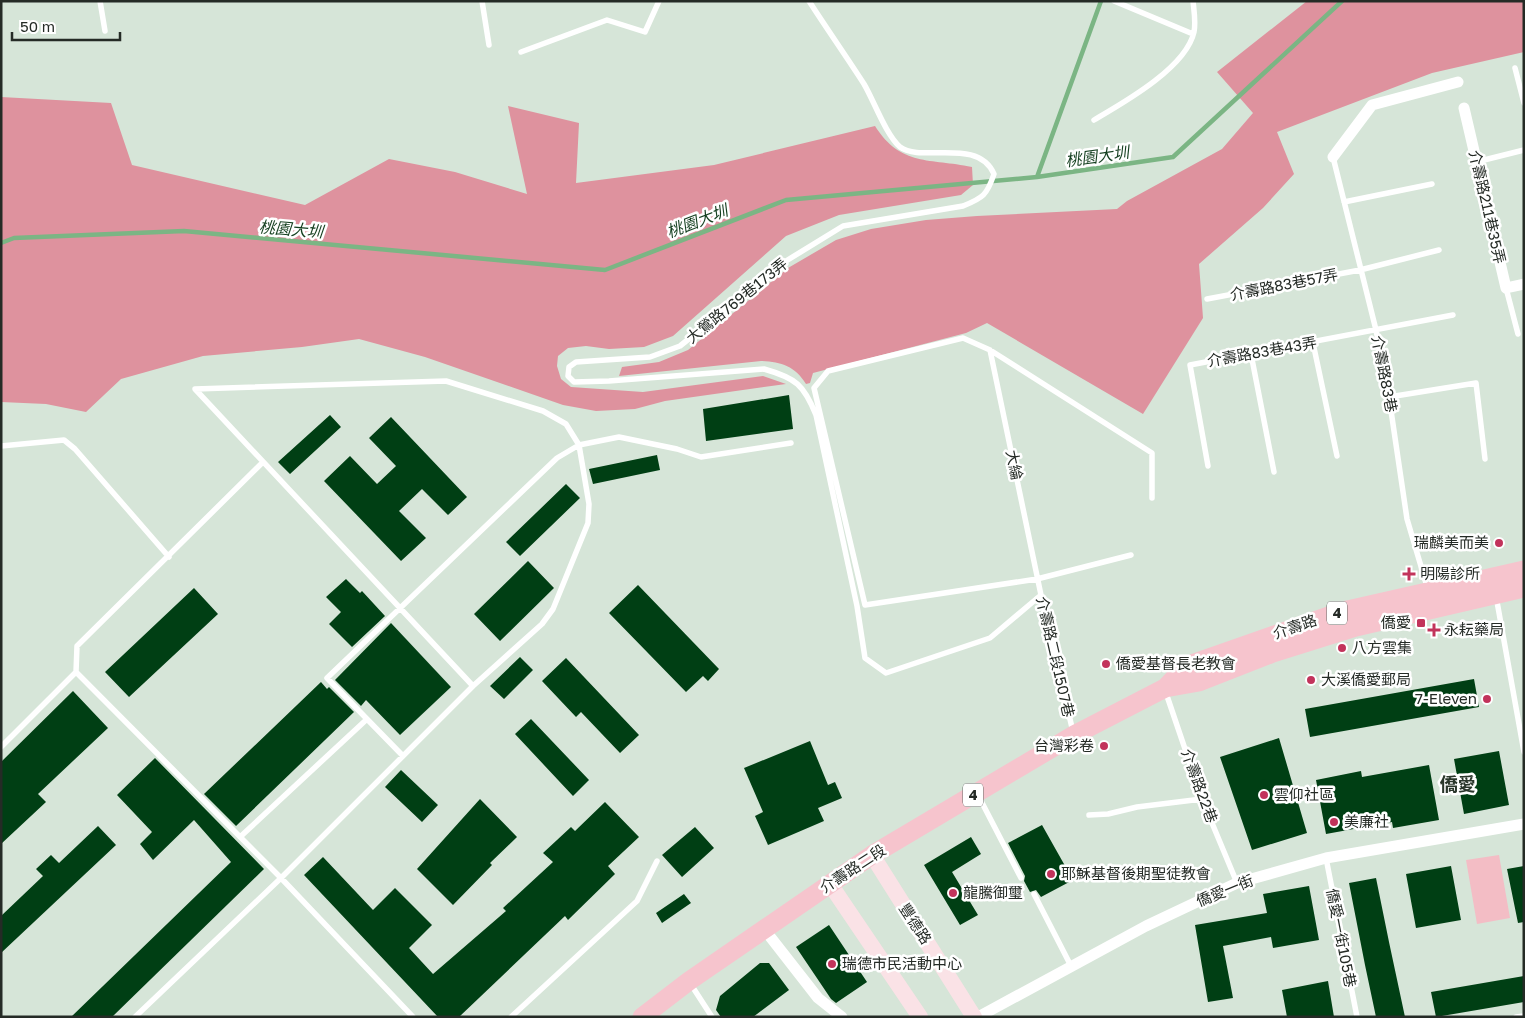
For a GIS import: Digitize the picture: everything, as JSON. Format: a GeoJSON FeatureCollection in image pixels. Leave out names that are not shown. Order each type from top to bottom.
{"type":"FeatureCollection","features":[{"type":"Feature","properties":{"kind":"main road","name":"介壽路"},"geometry":{"type":"LineString","coordinates":[[1074,735],[1165,688],[1199,682],[1273,653],[1494,586],[1524,570]]}},
{"type":"Feature","properties":{"kind":"main road","name":"介壽路"},"geometry":{"type":"LineString","coordinates":[[1165,688],[1186,666],[1343,610],[1428,592],[1494,586],[1524,588]]}},
{"type":"Feature","properties":{"kind":"main road","name":"介壽路二段"},"geometry":{"type":"LineString","coordinates":[[642,1017],[689,981],[872,856],[1074,735]]}},
{"type":"Feature","properties":{"kind":"main road","name":"豐德路"},"geometry":{"type":"LineString","coordinates":[[872,856],[976,1017]]}},
{"type":"Feature","properties":{"kind":"main road"},"geometry":{"type":"LineString","coordinates":[[830,884],[920,1017]]}},
{"type":"Feature","properties":{"kind":"street"},"geometry":{"type":"LineString","coordinates":[[1333,157],[1372,105],[1458,82]]}},
{"type":"Feature","properties":{"kind":"street","name":"介壽路211巷35弄"},"geometry":{"type":"LineString","coordinates":[[1464,108],[1506,288]]}},
{"type":"Feature","properties":{"kind":"street"},"geometry":{"type":"LineString","coordinates":[[1506,288],[1524,284]]}},
{"type":"Feature","properties":{"kind":"street","name":"僑愛一街"},"geometry":{"type":"LineString","coordinates":[[976,1017],[1146,926],[1237,882],[1326,858],[1524,824]]}},
{"type":"Feature","properties":{"kind":"street"},"geometry":{"type":"LineString","coordinates":[[764,929],[818,998],[842,1017]]}},
{"type":"Feature","properties":{"kind":"lane"},"geometry":{"type":"LineString","coordinates":[[100,1],[105,31]]}},
{"type":"Feature","properties":{"kind":"lane"},"geometry":{"type":"LineString","coordinates":[[482,1],[489,45]]}},
{"type":"Feature","properties":{"kind":"lane"},"geometry":{"type":"LineString","coordinates":[[521,52],[607,20],[644,32],[659,1]]}},
{"type":"Feature","properties":{"kind":"lane","name":"大鶯路769巷173弄"},"geometry":{"type":"LineString","coordinates":[[809,1],[864,85],[900,146],[911,152],[957,152],[975,157],[990,166],[994,174],[989,188],[982,198],[963,206],[843,226],[786,261],[680,346],[650,357],[576,362],[569,367],[568,376],[574,382],[609,382],[764,369],[782,374],[799,383],[808,394],[816,415],[857,606],[864,658],[886,673],[990,638],[1041,595]]}},
{"type":"Feature","properties":{"kind":"lane"},"geometry":{"type":"LineString","coordinates":[[1114,1],[1194,34]]}},
{"type":"Feature","properties":{"kind":"lane"},"geometry":{"type":"LineString","coordinates":[[1094,120],[1149,87],[1182,55],[1194,34],[1193,1]]}},
{"type":"Feature","properties":{"kind":"lane"},"geometry":{"type":"LineString","coordinates":[[1514,68],[1524,103]]}},
{"type":"Feature","properties":{"kind":"lane"},"geometry":{"type":"LineString","coordinates":[[1476,162],[1524,150]]}},
{"type":"Feature","properties":{"kind":"lane","name":"介壽路83巷"},"geometry":{"type":"LineString","coordinates":[[1333,157],[1376,330],[1389,397],[1407,519],[1428,592]]}},
{"type":"Feature","properties":{"kind":"lane"},"geometry":{"type":"LineString","coordinates":[[1344,202],[1432,184]]}},
{"type":"Feature","properties":{"kind":"lane","name":"介壽路83巷57弄"},"geometry":{"type":"LineString","coordinates":[[1207,299],[1360,270],[1439,250]]}},
{"type":"Feature","properties":{"kind":"lane"},"geometry":{"type":"LineString","coordinates":[[1506,288],[1518,334]]}},
{"type":"Feature","properties":{"kind":"lane","name":"介壽路83巷43弄"},"geometry":{"type":"LineString","coordinates":[[1208,466],[1190,365],[1453,315]]}},
{"type":"Feature","properties":{"kind":"lane"},"geometry":{"type":"LineString","coordinates":[[1130,555],[1037,579],[864,605],[814,388],[828,371],[963,338],[990,350],[1152,453],[1152,498]]}},
{"type":"Feature","properties":{"kind":"lane"},"geometry":{"type":"LineString","coordinates":[[1313,343],[1337,456]]}},
{"type":"Feature","properties":{"kind":"lane","name":"大綸"},"geometry":{"type":"LineString","coordinates":[[990,350],[1037,579]]}},
{"type":"Feature","properties":{"kind":"lane"},"geometry":{"type":"LineString","coordinates":[[1251,354],[1274,472]]}},
{"type":"Feature","properties":{"kind":"lane"},"geometry":{"type":"LineString","coordinates":[[135,1017],[281,878],[473,686],[542,624],[553,609],[588,523],[589,504],[579,445],[566,424],[543,411],[446,381],[195,390],[473,686]]}},
{"type":"Feature","properties":{"kind":"lane"},"geometry":{"type":"LineString","coordinates":[[1389,397],[1476,383],[1485,459]]}},
{"type":"Feature","properties":{"kind":"lane"},"geometry":{"type":"LineString","coordinates":[[403,756],[327,678],[558,458],[579,445],[620,437],[677,449],[701,457],[791,443]]}},
{"type":"Feature","properties":{"kind":"lane"},"geometry":{"type":"LineString","coordinates":[[1,446],[64,440],[75,449],[169,557]]}},
{"type":"Feature","properties":{"kind":"lane"},"geometry":{"type":"LineString","coordinates":[[1,747],[76,672],[77,646],[263,462]]}},
{"type":"Feature","properties":{"kind":"lane","name":"介壽路二段1507巷"},"geometry":{"type":"LineString","coordinates":[[1037,579],[1074,735]]}},
{"type":"Feature","properties":{"kind":"lane"},"geometry":{"type":"LineString","coordinates":[[1494,586],[1524,752]]}},
{"type":"Feature","properties":{"kind":"lane"},"geometry":{"type":"LineString","coordinates":[[76,672],[281,878],[413,1017]]}},
{"type":"Feature","properties":{"kind":"lane","name":"介壽路22巷"},"geometry":{"type":"LineString","coordinates":[[1165,688],[1202,799],[1237,882]]}},
{"type":"Feature","properties":{"kind":"lane"},"geometry":{"type":"LineString","coordinates":[[240,838],[366,720]]}},
{"type":"Feature","properties":{"kind":"lane"},"geometry":{"type":"LineString","coordinates":[[977,793],[1020,878]]}},
{"type":"Feature","properties":{"kind":"lane"},"geometry":{"type":"LineString","coordinates":[[1089,815],[1108,814],[1137,807],[1202,799]]}},
{"type":"Feature","properties":{"kind":"lane","name":"僑愛一街105巷"},"geometry":{"type":"LineString","coordinates":[[1326,858],[1358,1017]]}},
{"type":"Feature","properties":{"kind":"lane"},"geometry":{"type":"LineString","coordinates":[[511,1017],[637,901],[657,861]]}},
{"type":"Feature","properties":{"kind":"lane"},"geometry":{"type":"LineString","coordinates":[[1034,894],[1071,966]]}},
{"type":"Feature","properties":{"kind":"lane"},"geometry":{"type":"LineString","coordinates":[[689,981],[712,1017]]}},
{"type":"Feature","properties":{"kind":"lane"},"geometry":{"type":"LineString","coordinates":[[1516,1017],[1524,1016]]}},
{"type":"Feature","properties":{"kind":"shaded area"},"geometry":{"type":"Polygon","coordinates":[[[1307,1],[1524,1],[1524,52],[1432,73],[1277,132],[1294,174],[1263,208],[1199,264],[1203,318],[1143,414],[987,323],[966,333],[813,373],[810,383],[806,384],[797,373],[787,366],[775,362],[761,361],[619,376],[622,367],[659,362],[688,350],[788,268],[836,240],[871,229],[926,220],[1117,209],[1127,201],[1222,149],[1253,113],[1217,72],[1307,1]]]}},
{"type":"Feature","properties":{"kind":"shaded area"},"geometry":{"type":"Polygon","coordinates":[[[1,97],[111,103],[132,165],[305,205],[389,159],[455,172],[527,194],[508,106],[579,123],[576,183],[714,165],[875,126],[885,139],[906,155],[930,161],[972,167],[973,185],[961,195],[839,215],[786,236],[673,336],[644,347],[609,349],[586,346],[568,348],[558,356],[557,366],[561,379],[571,387],[643,392],[763,376],[786,384],[665,401],[635,409],[596,411],[563,405],[425,357],[359,339],[302,347],[203,356],[121,379],[86,412],[46,404],[1,402],[1,97]]]}},
{"type":"Feature","properties":{"kind":"shaded area"},"geometry":{"type":"Polygon","coordinates":[[[1499,855],[1510,918],[1477,924],[1466,860],[1499,855]]]}},
{"type":"Feature","properties":{"kind":"building"},"geometry":{"type":"Polygon","coordinates":[[[789,395],[793,429],[706,441],[703,409],[789,395]]]}},
{"type":"Feature","properties":{"kind":"building"},"geometry":{"type":"Polygon","coordinates":[[[330,415],[341,427],[290,474],[278,462],[330,415]]]}},
{"type":"Feature","properties":{"kind":"building"},"geometry":{"type":"Polygon","coordinates":[[[391,417],[467,497],[448,515],[422,489],[399,511],[426,538],[401,561],[324,481],[350,456],[377,484],[396,466],[369,438],[391,417]]]}},
{"type":"Feature","properties":{"kind":"building"},"geometry":{"type":"Polygon","coordinates":[[[657,455],[660,470],[593,484],[589,469],[657,455]]]}},
{"type":"Feature","properties":{"kind":"building"},"geometry":{"type":"Polygon","coordinates":[[[566,484],[580,498],[520,556],[506,542],[566,484]]]}},
{"type":"Feature","properties":{"kind":"building"},"geometry":{"type":"Polygon","coordinates":[[[528,561],[554,588],[500,641],[474,614],[528,561]]]}},
{"type":"Feature","properties":{"kind":"building"},"geometry":{"type":"Polygon","coordinates":[[[346,579],[360,593],[362,591],[385,616],[352,647],[329,624],[341,612],[326,597],[346,579]]]}},
{"type":"Feature","properties":{"kind":"building"},"geometry":{"type":"Polygon","coordinates":[[[638,585],[719,669],[708,681],[703,676],[686,692],[609,613],[638,585]]]}},
{"type":"Feature","properties":{"kind":"building"},"geometry":{"type":"Polygon","coordinates":[[[194,588],[218,614],[129,697],[105,672],[194,588]]]}},
{"type":"Feature","properties":{"kind":"building"},"geometry":{"type":"Polygon","coordinates":[[[391,623],[451,687],[400,735],[366,700],[361,706],[335,680],[391,623]]]}},
{"type":"Feature","properties":{"kind":"building"},"geometry":{"type":"Polygon","coordinates":[[[520,657],[533,670],[504,699],[490,686],[520,657]]]}},
{"type":"Feature","properties":{"kind":"building"},"geometry":{"type":"Polygon","coordinates":[[[566,658],[639,735],[620,753],[581,712],[576,717],[542,681],[566,658]]]}},
{"type":"Feature","properties":{"kind":"building"},"geometry":{"type":"Polygon","coordinates":[[[1474,679],[1479,707],[1310,737],[1305,709],[1474,679]]]}},
{"type":"Feature","properties":{"kind":"building"},"geometry":{"type":"Polygon","coordinates":[[[321,682],[327,689],[329,687],[354,712],[236,826],[204,794],[321,682]]]}},
{"type":"Feature","properties":{"kind":"building"},"geometry":{"type":"Polygon","coordinates":[[[73,691],[108,728],[38,794],[46,802],[1,844],[1,762],[73,691]]]}},
{"type":"Feature","properties":{"kind":"building"},"geometry":{"type":"Polygon","coordinates":[[[531,719],[589,780],[573,796],[515,734],[531,719]]]}},
{"type":"Feature","properties":{"kind":"building","name":"雲仰社區"},"geometry":{"type":"Polygon","coordinates":[[[1279,738],[1307,833],[1252,850],[1220,757],[1279,738]]]}},
{"type":"Feature","properties":{"kind":"building"},"geometry":{"type":"Polygon","coordinates":[[[810,741],[828,785],[835,782],[842,798],[818,808],[824,821],[768,845],[755,816],[763,812],[744,768],[810,741]]]}},
{"type":"Feature","properties":{"kind":"building"},"geometry":{"type":"Polygon","coordinates":[[[1499,751],[1509,805],[1464,814],[1454,759],[1499,751]]]}},
{"type":"Feature","properties":{"kind":"building"},"geometry":{"type":"Polygon","coordinates":[[[155,758],[264,869],[112,1017],[71,1017],[231,862],[194,820],[153,860],[140,844],[152,832],[117,795],[155,758]]]}},
{"type":"Feature","properties":{"kind":"building"},"geometry":{"type":"Polygon","coordinates":[[[1429,765],[1439,820],[1393,828],[1392,822],[1326,834],[1316,780],[1361,771],[1362,777],[1429,765]]]}},
{"type":"Feature","properties":{"kind":"building"},"geometry":{"type":"Polygon","coordinates":[[[401,770],[438,805],[422,822],[385,787],[401,770]]]}},
{"type":"Feature","properties":{"kind":"building"},"geometry":{"type":"Polygon","coordinates":[[[480,799],[517,837],[490,863],[492,865],[453,905],[417,869],[480,799]]]}},
{"type":"Feature","properties":{"kind":"building"},"geometry":{"type":"Polygon","coordinates":[[[605,802],[639,837],[608,866],[615,874],[568,920],[565,916],[459,1017],[438,1017],[304,875],[323,857],[373,910],[395,888],[432,925],[409,948],[433,974],[506,911],[503,908],[553,862],[543,853],[571,827],[575,831],[605,802]]]}},
{"type":"Feature","properties":{"kind":"building"},"geometry":{"type":"Polygon","coordinates":[[[1042,825],[1073,880],[1041,897],[1036,890],[1030,892],[1024,881],[1025,876],[1008,843],[1042,825]]]}},
{"type":"Feature","properties":{"kind":"building"},"geometry":{"type":"Polygon","coordinates":[[[98,826],[116,845],[1,953],[1,916],[43,876],[36,869],[51,855],[59,863],[98,826]]]}},
{"type":"Feature","properties":{"kind":"building"},"geometry":{"type":"Polygon","coordinates":[[[695,827],[714,848],[682,877],[662,855],[695,827]]]}},
{"type":"Feature","properties":{"kind":"building","name":"龍騰御璽"},"geometry":{"type":"Polygon","coordinates":[[[971,837],[981,854],[952,872],[978,915],[960,925],[924,865],[971,837]]]}},
{"type":"Feature","properties":{"kind":"building"},"geometry":{"type":"Polygon","coordinates":[[[1451,866],[1461,920],[1416,928],[1406,874],[1451,866]]]}},
{"type":"Feature","properties":{"kind":"building"},"geometry":{"type":"Polygon","coordinates":[[[1524,866],[1524,922],[1518,923],[1507,869],[1524,866]]]}},
{"type":"Feature","properties":{"kind":"building"},"geometry":{"type":"Polygon","coordinates":[[[1376,878],[1405,1017],[1376,1017],[1365,965],[1349,883],[1376,878]]]}},
{"type":"Feature","properties":{"kind":"building"},"geometry":{"type":"Polygon","coordinates":[[[1309,886],[1319,940],[1273,948],[1271,937],[1223,946],[1233,998],[1208,1002],[1195,925],[1267,913],[1263,894],[1309,886]]]}},
{"type":"Feature","properties":{"kind":"building"},"geometry":{"type":"Polygon","coordinates":[[[684,894],[691,903],[662,923],[656,913],[684,894]]]}},
{"type":"Feature","properties":{"kind":"building","name":"瑞德市民活動中心"},"geometry":{"type":"Polygon","coordinates":[[[829,925],[867,982],[836,1003],[831,999],[796,947],[829,925]]]}},
{"type":"Feature","properties":{"kind":"building"},"geometry":{"type":"Polygon","coordinates":[[[760,963],[769,963],[789,990],[753,1017],[721,1017],[716,1010],[720,996],[760,963]]]}},
{"type":"Feature","properties":{"kind":"building"},"geometry":{"type":"Polygon","coordinates":[[[1524,976],[1524,1002],[1436,1017],[1431,992],[1524,976]]]}},
{"type":"Feature","properties":{"kind":"building"},"geometry":{"type":"Polygon","coordinates":[[[1328,981],[1334,1017],[1287,1017],[1282,990],[1328,981]]]}},
{"type":"Feature","properties":{"kind":"waterway"},"geometry":{"type":"LineString","coordinates":[[1037,177],[1101,1]]}},
{"type":"Feature","properties":{"kind":"waterway","name":"桃園大圳"},"geometry":{"type":"LineString","coordinates":[[1,243],[14,238],[184,231],[605,270],[786,200],[1037,177],[1173,157],[1342,1]]}},
{"type":"Feature","properties":{"kind":"place","name":"瑞麟美而美"},"geometry":{"type":"Point","coordinates":[1499,543]}},
{"type":"Feature","properties":{"kind":"place","name":"明陽診所"},"geometry":{"type":"Point","coordinates":[1409,574]}},
{"type":"Feature","properties":{"kind":"place","name":"僑愛"},"geometry":{"type":"Point","coordinates":[1421,623]}},
{"type":"Feature","properties":{"kind":"place","name":"永耘藥局"},"geometry":{"type":"Point","coordinates":[1434,630]}},
{"type":"Feature","properties":{"kind":"place","name":"八方雲集"},"geometry":{"type":"Point","coordinates":[1342,648]}},
{"type":"Feature","properties":{"kind":"place","name":"僑愛基督長老教會"},"geometry":{"type":"Point","coordinates":[1106,664]}},
{"type":"Feature","properties":{"kind":"place","name":"大溪僑愛郵局"},"geometry":{"type":"Point","coordinates":[1311,680]}},
{"type":"Feature","properties":{"kind":"place","name":"7-Eleven"},"geometry":{"type":"Point","coordinates":[1487,699]}},
{"type":"Feature","properties":{"kind":"place","name":"台灣彩卷"},"geometry":{"type":"Point","coordinates":[1104,746]}},
{"type":"Feature","properties":{"kind":"place","name":"雲仰社區"},"geometry":{"type":"Point","coordinates":[1264,795]}},
{"type":"Feature","properties":{"kind":"place","name":"美廉社"},"geometry":{"type":"Point","coordinates":[1334,822]}},
{"type":"Feature","properties":{"kind":"place","name":"耶穌基督後期聖徒教會"},"geometry":{"type":"Point","coordinates":[1051,874]}},
{"type":"Feature","properties":{"kind":"place","name":"龍騰御璽"},"geometry":{"type":"Point","coordinates":[953,893]}},
{"type":"Feature","properties":{"kind":"place","name":"瑞德市民活動中心"},"geometry":{"type":"Point","coordinates":[832,964]}},
{"type":"Feature","properties":{"kind":"district","name":"僑愛"},"geometry":{"type":"Point","coordinates":[1458,785]}}]}
